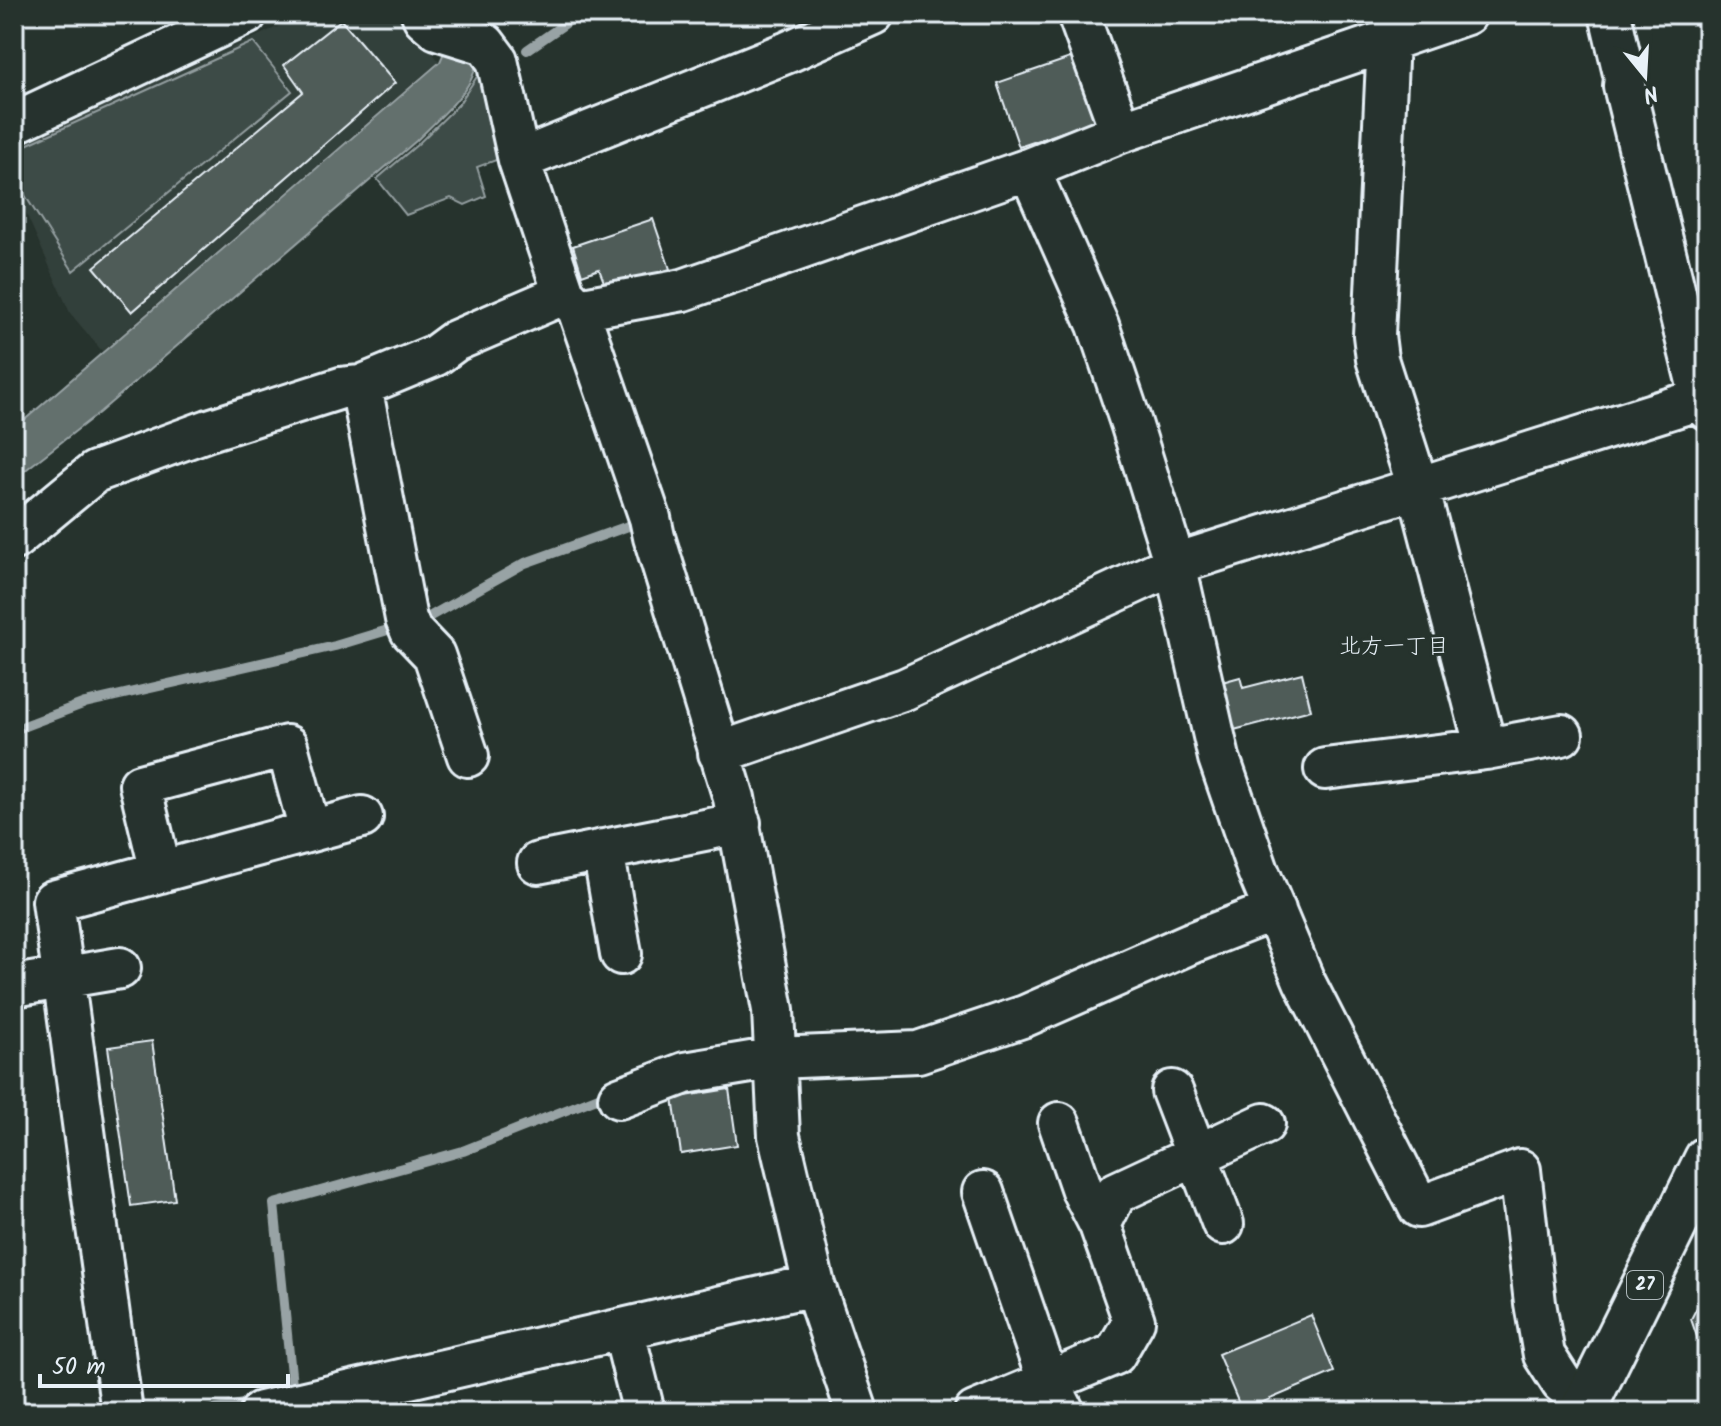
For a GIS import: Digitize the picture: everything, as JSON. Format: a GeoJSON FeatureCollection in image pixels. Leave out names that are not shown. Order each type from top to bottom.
{"type":"FeatureCollection","features":[{"type":"Feature","properties":{"kind":"main road","name":"27"},"geometry":{"type":"LineString","coordinates":[[1584,1408],[1707,1159]]}},
{"type":"Feature","properties":{"kind":"street"},"geometry":{"type":"LineString","coordinates":[[14,123],[246,14]]}},
{"type":"Feature","properties":{"kind":"street"},"geometry":{"type":"LineString","coordinates":[[519,160],[788,52],[873,14]]}},
{"type":"Feature","properties":{"kind":"street"},"geometry":{"type":"LineString","coordinates":[[1078,14],[1121,132]]}},
{"type":"Feature","properties":{"kind":"street"},"geometry":{"type":"LineString","coordinates":[[14,539],[95,472],[224,425],[341,388],[361,386],[436,355],[455,341],[571,302],[683,290],[1029,169],[1121,132],[1466,14]]}},
{"type":"Feature","properties":{"kind":"street"},"geometry":{"type":"LineString","coordinates":[[719,753],[905,689],[1175,564],[1705,401],[1624,86],[1625,78],[1610,14]]}},
{"type":"Feature","properties":{"kind":"street"},"geometry":{"type":"LineString","coordinates":[[430,22],[484,33],[497,60],[519,160],[650,518],[740,823],[773,1010],[779,1136],[814,1285],[857,1412]]}},
{"type":"Feature","properties":{"kind":"street"},"geometry":{"type":"LineString","coordinates":[[1388,40],[1374,335],[1377,359],[1418,487],[1486,749]]}},
{"type":"Feature","properties":{"kind":"street"},"geometry":{"type":"LineString","coordinates":[[1029,169],[1098,325],[1175,564],[1219,758],[1258,871],[1304,981],[1419,1207],[1520,1170],[1544,1355],[1562,1383],[1584,1408]]}},
{"type":"Feature","properties":{"kind":"street"},"geometry":{"type":"LineString","coordinates":[[361,386],[408,625],[434,655],[468,756]]}},
{"type":"Feature","properties":{"kind":"street"},"geometry":{"type":"LineString","coordinates":[[1325,769],[1486,749],[1562,735]]}},
{"type":"Feature","properties":{"kind":"street"},"geometry":{"type":"LineString","coordinates":[[161,872],[140,785],[287,746],[310,831]]}},
{"type":"Feature","properties":{"kind":"street"},"geometry":{"type":"LineString","coordinates":[[122,1412],[53,901],[362,817]]}},
{"type":"Feature","properties":{"kind":"street"},"geometry":{"type":"LineString","coordinates":[[538,863],[740,823]]}},
{"type":"Feature","properties":{"kind":"street"},"geometry":{"type":"LineString","coordinates":[[603,850],[621,954]]}},
{"type":"Feature","properties":{"kind":"street"},"geometry":{"type":"LineString","coordinates":[[619,1098],[685,1073],[775,1058],[918,1052],[1025,1016],[1191,943],[1275,910]]}},
{"type":"Feature","properties":{"kind":"street"},"geometry":{"type":"LineString","coordinates":[[14,986],[120,968]]}},
{"type":"Feature","properties":{"kind":"street"},"geometry":{"type":"LineString","coordinates":[[1172,1091],[1223,1224]]}},
{"type":"Feature","properties":{"kind":"street"},"geometry":{"type":"LineString","coordinates":[[975,1412],[1056,1397],[1115,1354],[1134,1321],[1059,1123]]}},
{"type":"Feature","properties":{"kind":"street"},"geometry":{"type":"LineString","coordinates":[[1100,1225],[1116,1193],[1264,1124]]}},
{"type":"Feature","properties":{"kind":"street"},"geometry":{"type":"LineString","coordinates":[[983,1192],[1056,1397]]}},
{"type":"Feature","properties":{"kind":"street"},"geometry":{"type":"LineString","coordinates":[[261,1412],[382,1399],[623,1329],[814,1285]]}},
{"type":"Feature","properties":{"kind":"street"},"geometry":{"type":"LineString","coordinates":[[623,1329],[644,1412]]}},
{"type":"Feature","properties":{"kind":"shaded area"},"geometry":{"type":"Polygon","coordinates":[[[306,14],[401,14],[439,61],[102,351],[70,313],[14,186],[14,146],[306,14]]]}},
{"type":"Feature","properties":{"kind":"shaded area"},"geometry":{"type":"Polygon","coordinates":[[[440,14],[474,14],[474,72],[465,90],[449,109],[416,141],[100,412],[14,479],[14,429],[440,62],[446,48],[440,14]]]}},
{"type":"Feature","properties":{"kind":"shaded area"},"geometry":{"type":"Polygon","coordinates":[[[253,42],[292,91],[73,271],[14,178],[15,150],[253,42]]]}},
{"type":"Feature","properties":{"kind":"shaded area"},"geometry":{"type":"Polygon","coordinates":[[[480,72],[507,156],[477,167],[486,196],[465,205],[451,198],[406,215],[377,179],[458,105],[480,72]]]}},
{"type":"Feature","properties":{"kind":"building"},"geometry":{"type":"Polygon","coordinates":[[[341,20],[395,83],[132,312],[94,267],[303,92],[284,65],[341,20]]]}},
{"type":"Feature","properties":{"kind":"building"},"geometry":{"type":"Polygon","coordinates":[[[1076,56],[1098,120],[1019,147],[997,83],[1076,56]]]}},
{"type":"Feature","properties":{"kind":"building"},"geometry":{"type":"Polygon","coordinates":[[[653,219],[670,269],[607,290],[599,269],[582,275],[573,246],[653,219]]]}},
{"type":"Feature","properties":{"kind":"building"},"geometry":{"type":"Polygon","coordinates":[[[1302,673],[1311,710],[1234,730],[1222,682],[1240,677],[1243,688],[1302,673]]]}},
{"type":"Feature","properties":{"kind":"building"},"geometry":{"type":"Polygon","coordinates":[[[152,1041],[175,1200],[131,1206],[108,1047],[152,1041]]]}},
{"type":"Feature","properties":{"kind":"building"},"geometry":{"type":"Polygon","coordinates":[[[729,1089],[737,1145],[681,1154],[673,1098],[729,1089]]]}},
{"type":"Feature","properties":{"kind":"building"},"geometry":{"type":"Polygon","coordinates":[[[1707,1288],[1707,1366],[1691,1319],[1707,1288]]]}},
{"type":"Feature","properties":{"kind":"building"},"geometry":{"type":"Polygon","coordinates":[[[1311,1315],[1334,1372],[1242,1411],[1218,1354],[1311,1315]]]}},
{"type":"Feature","properties":{"kind":"waterway"},"geometry":{"type":"LineString","coordinates":[[527,50],[579,14]]}},
{"type":"Feature","properties":{"kind":"waterway"},"geometry":{"type":"LineString","coordinates":[[417,621],[525,563],[631,525]]}},
{"type":"Feature","properties":{"kind":"waterway"},"geometry":{"type":"LineString","coordinates":[[14,730],[85,703],[335,646],[401,626]]}},
{"type":"Feature","properties":{"kind":"waterway"},"geometry":{"type":"LineString","coordinates":[[289,1395],[293,1394],[274,1204],[463,1151],[609,1093]]}},
{"type":"Feature","properties":{"kind":"waterway"},"geometry":{"type":"LineString","coordinates":[[201,1412],[254,1402]]}},
{"type":"Feature","properties":{"kind":"district","name":"北方一丁目"},"geometry":{"type":"Point","coordinates":[1394,647]}}]}
